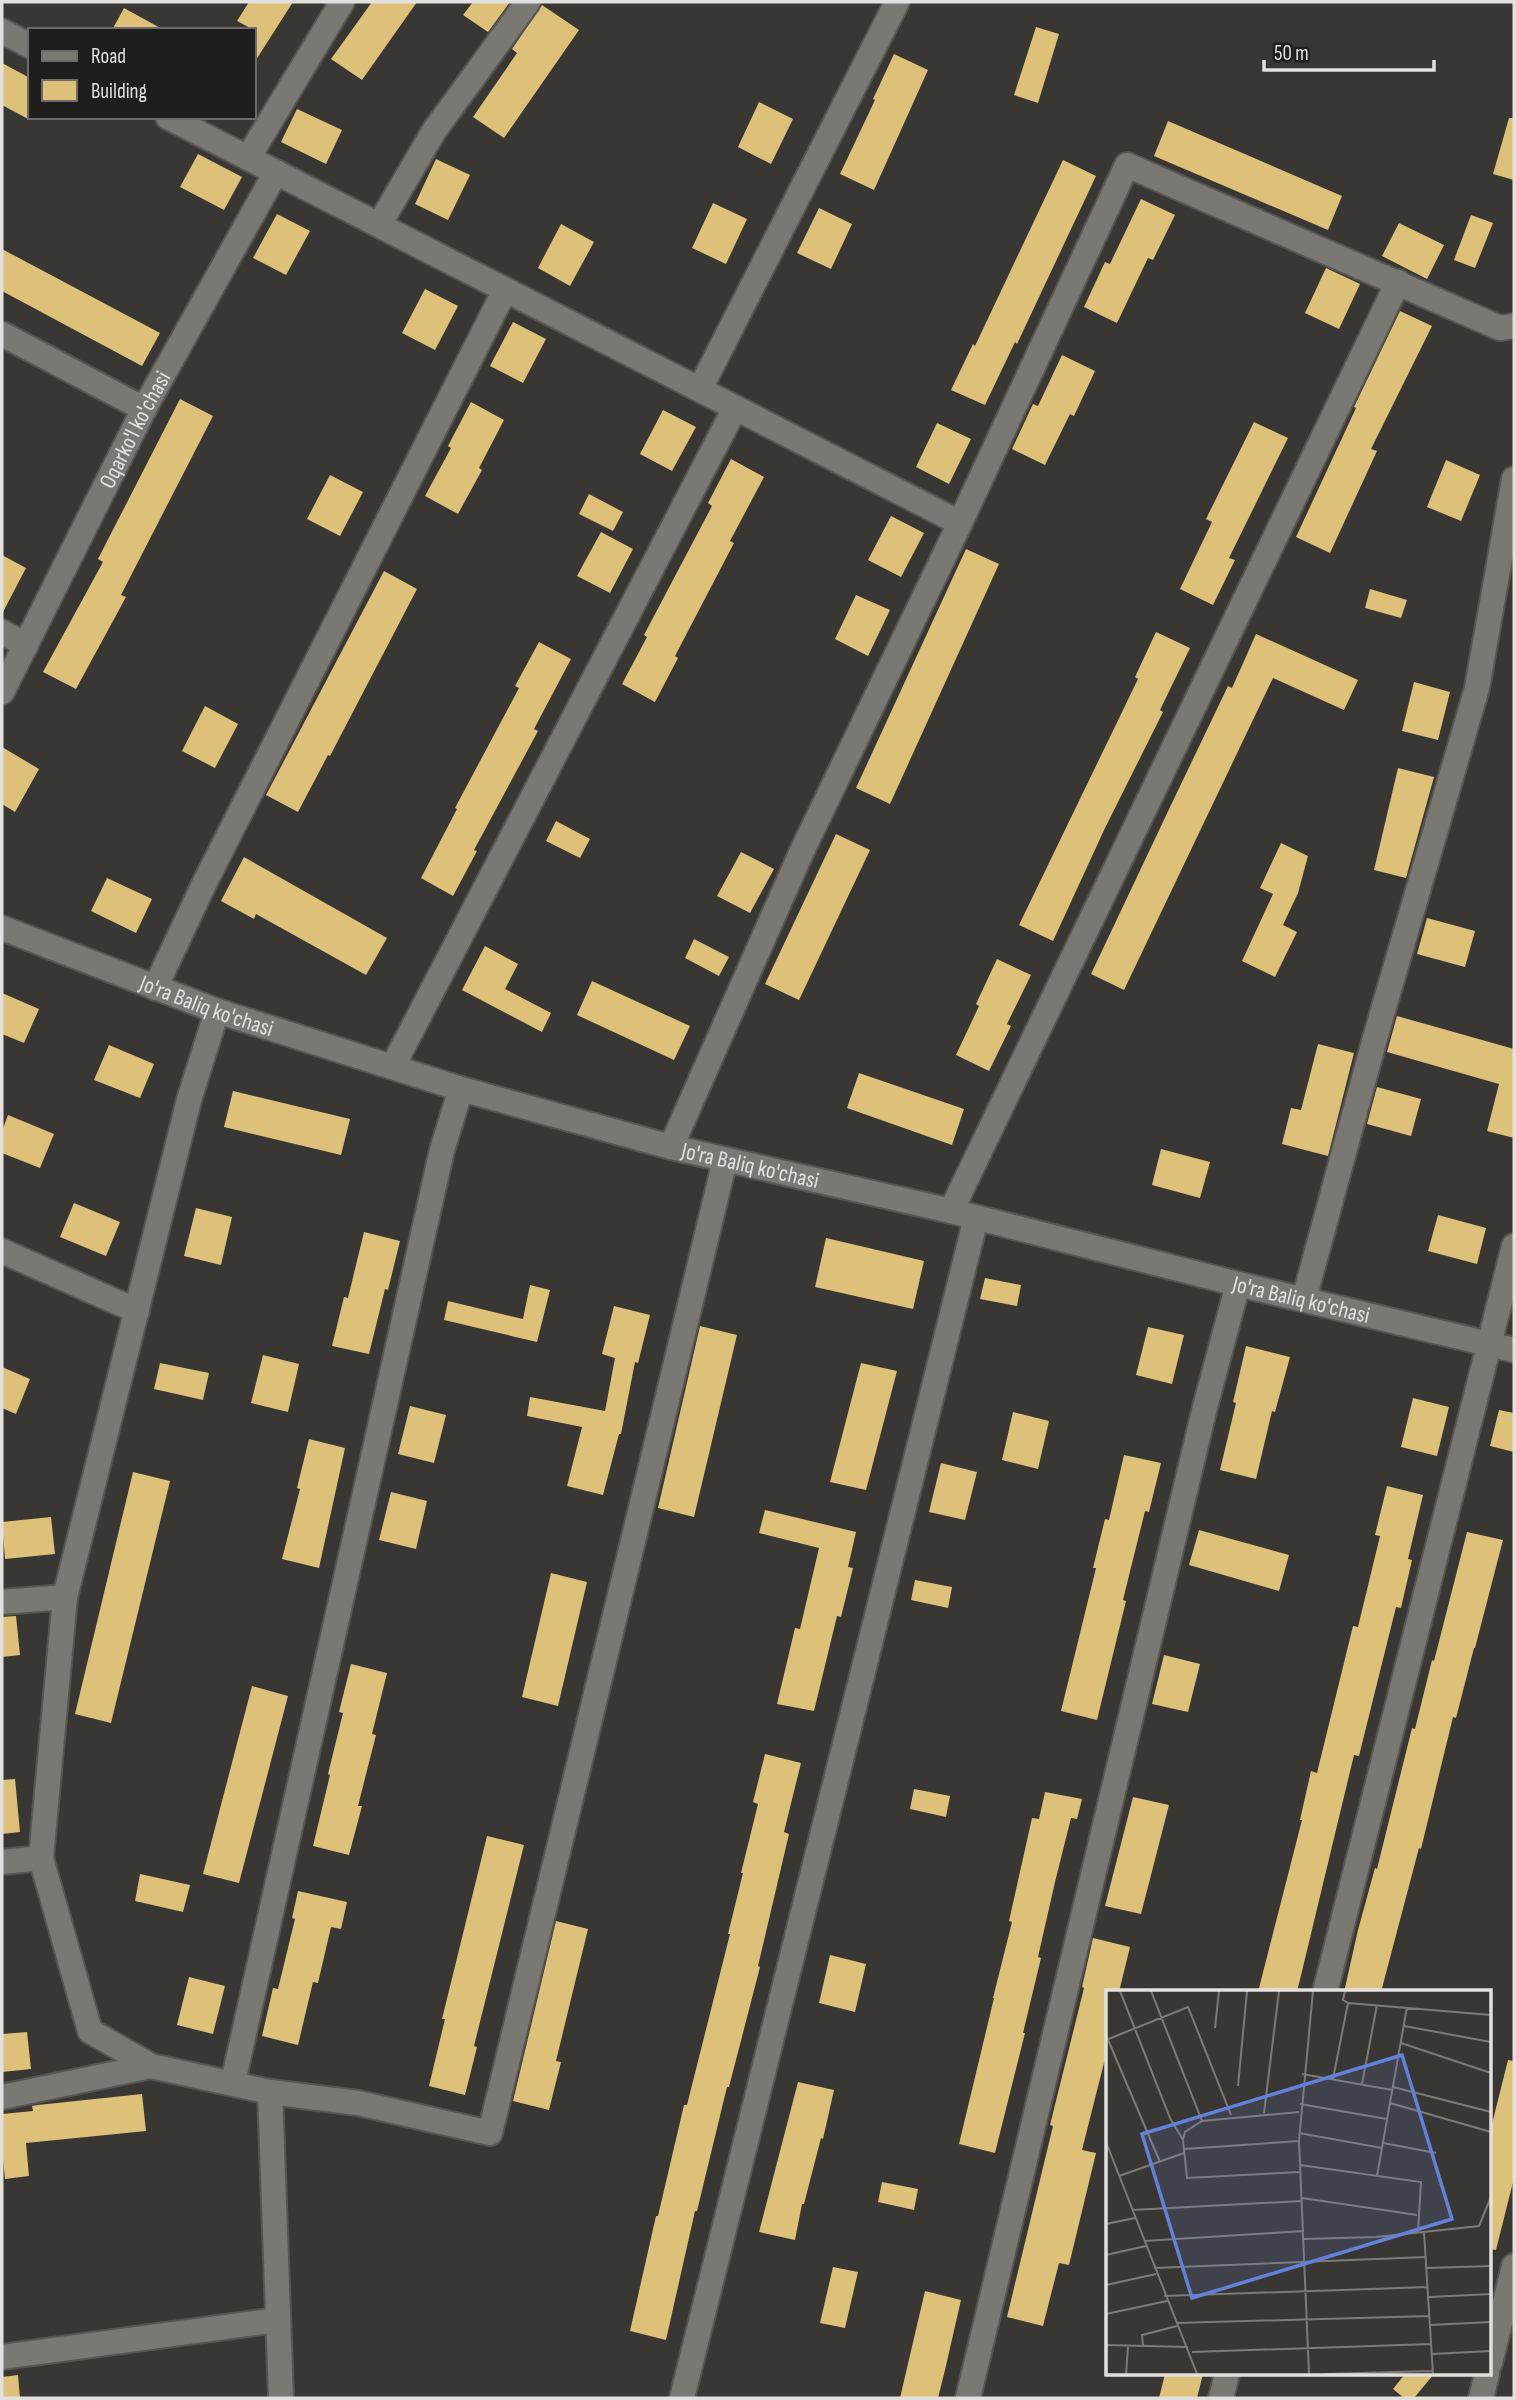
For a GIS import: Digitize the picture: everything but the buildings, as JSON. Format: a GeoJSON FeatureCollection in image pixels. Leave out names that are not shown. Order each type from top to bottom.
{"type":"FeatureCollection","features":[{"type":"Feature","properties":{"kind":"street"},"geometry":{"type":"LineString","coordinates":[[248,158],[342,2]]}},
{"type":"Feature","properties":{"kind":"street"},"geometry":{"type":"LineString","coordinates":[[379,225],[434,131],[528,2]]}},
{"type":"Feature","properties":{"kind":"street"},"geometry":{"type":"LineString","coordinates":[[699,389],[897,2]]}},
{"type":"Feature","properties":{"kind":"street"},"geometry":{"type":"LineString","coordinates":[[2,32],[28,45]]}},
{"type":"Feature","properties":{"kind":"street"},"geometry":{"type":"LineString","coordinates":[[173,119],[960,523]]}},
{"type":"Feature","properties":{"kind":"street"},"geometry":{"type":"LineString","coordinates":[[671,1147],[802,850],[960,523],[1127,165],[1500,328],[1514,326]]}},
{"type":"Feature","properties":{"kind":"street","name":"Oqarko'l ko'chasi"},"geometry":{"type":"LineString","coordinates":[[2,692],[144,409],[276,172]]}},
{"type":"Feature","properties":{"kind":"street"},"geometry":{"type":"LineString","coordinates":[[951,1211],[1398,282]]}},
{"type":"Feature","properties":{"kind":"street"},"geometry":{"type":"LineString","coordinates":[[155,988],[205,882],[505,290]]}},
{"type":"Feature","properties":{"kind":"street"},"geometry":{"type":"LineString","coordinates":[[2,334],[144,409]]}},
{"type":"Feature","properties":{"kind":"street"},"geometry":{"type":"LineString","coordinates":[[393,1066],[735,408]]}},
{"type":"Feature","properties":{"kind":"street"},"geometry":{"type":"LineString","coordinates":[[1304,1299],[1375,1038],[1477,688],[1514,479]]}},
{"type":"Feature","properties":{"kind":"street"},"geometry":{"type":"LineString","coordinates":[[2,632],[26,645]]}},
{"type":"Feature","properties":{"kind":"street","name":"Jo'ra Baliq ko'chasi"},"geometry":{"type":"LineString","coordinates":[[2,928],[217,1011],[461,1089],[671,1147],[951,1211],[1514,1350]]}},
{"type":"Feature","properties":{"kind":"street"},"geometry":{"type":"LineString","coordinates":[[217,1011],[189,1100],[65,1597],[41,1858],[90,2031],[151,2066],[270,2092],[358,2103],[490,2133],[725,1160]]}},
{"type":"Feature","properties":{"kind":"street"},"geometry":{"type":"LineString","coordinates":[[233,2082],[439,1164],[461,1089]]}},
{"type":"Feature","properties":{"kind":"street"},"geometry":{"type":"LineString","coordinates":[[682,2398],[976,1218]]}},
{"type":"Feature","properties":{"kind":"street"},"geometry":{"type":"LineString","coordinates":[[1326,1990],[1514,1245]]}},
{"type":"Feature","properties":{"kind":"street"},"geometry":{"type":"LineString","coordinates":[[2,1251],[137,1311]]}},
{"type":"Feature","properties":{"kind":"street"},"geometry":{"type":"LineString","coordinates":[[968,2398],[1205,1407],[1238,1284]]}},
{"type":"Feature","properties":{"kind":"street"},"geometry":{"type":"LineString","coordinates":[[2,1602],[65,1597]]}},
{"type":"Feature","properties":{"kind":"street"},"geometry":{"type":"LineString","coordinates":[[2,1861],[41,1858]]}},
{"type":"Feature","properties":{"kind":"street"},"geometry":{"type":"LineString","coordinates":[[2,2097],[151,2066]]}},
{"type":"Feature","properties":{"kind":"street"},"geometry":{"type":"LineString","coordinates":[[270,2092],[281,2398]]}},
{"type":"Feature","properties":{"kind":"street"},"geometry":{"type":"LineString","coordinates":[[1492,2355],[1514,2266]]}},
{"type":"Feature","properties":{"kind":"street"},"geometry":{"type":"LineString","coordinates":[[2,2357],[278,2320]]}},
{"type":"Feature","properties":{"kind":"street"},"geometry":{"type":"LineString","coordinates":[[1221,2398],[1226,2376]]}},
{"type":"Feature","properties":{"kind":"street"},"geometry":{"type":"LineString","coordinates":[[1481,2398],[1486,2376]]}}]}
